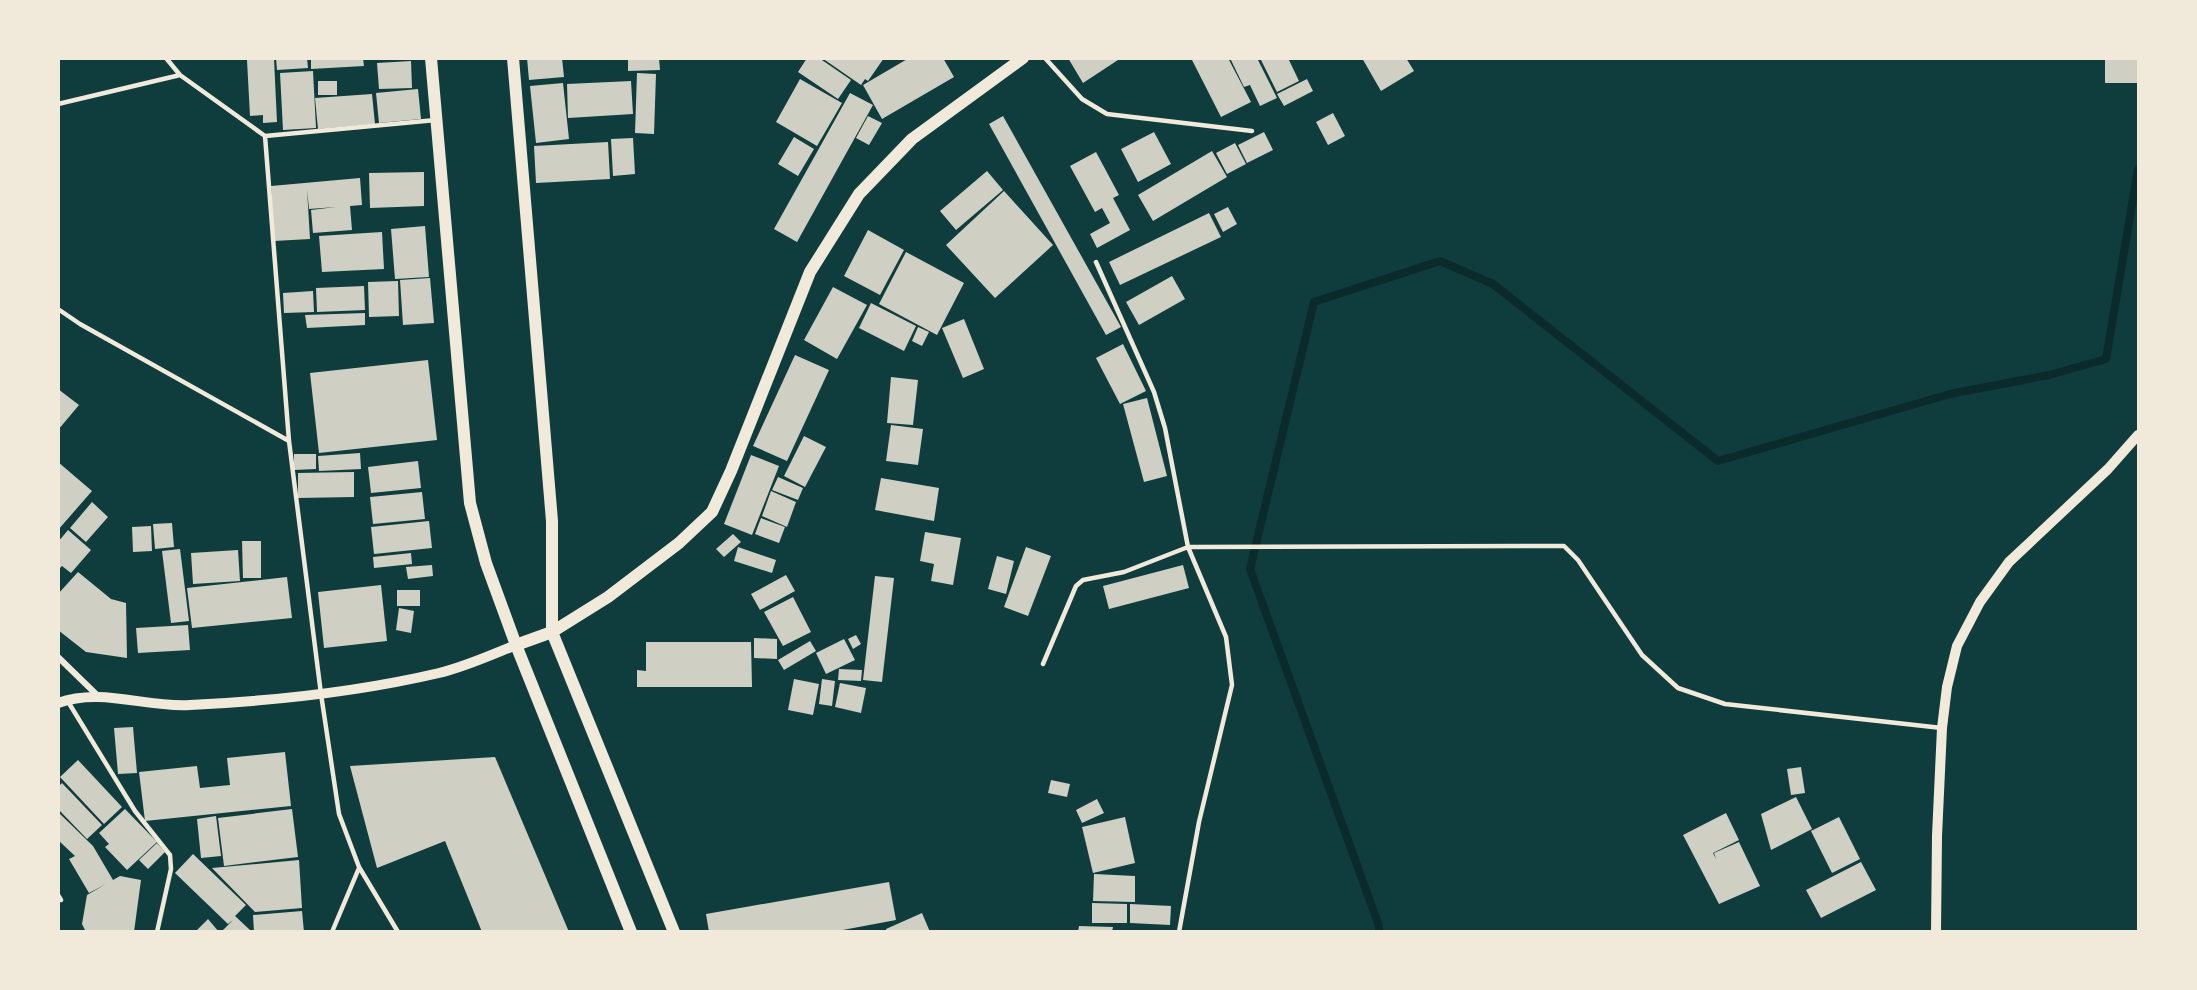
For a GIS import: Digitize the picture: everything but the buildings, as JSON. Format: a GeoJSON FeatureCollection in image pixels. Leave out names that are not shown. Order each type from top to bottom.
{"type":"FeatureCollection","features":[{"type":"Feature","properties":{"kind":"main road"},"geometry":{"type":"LineString","coordinates":[[431,58],[470,503],[486,563],[516,645],[631,932]]}},
{"type":"Feature","properties":{"kind":"main road"},"geometry":{"type":"LineString","coordinates":[[513,58],[552,521],[552,632],[674,932]]}},
{"type":"Feature","properties":{"kind":"main road"},"geometry":{"type":"LineString","coordinates":[[516,645],[552,632],[608,597],[679,543],[712,512],[731,471],[810,272],[860,194],[912,139],[1023,58]]}},
{"type":"Feature","properties":{"kind":"street"},"geometry":{"type":"LineString","coordinates":[[1936,932],[1937,836],[1942,729],[1947,687],[1957,646],[1980,602],[2009,562],[2108,469],[2139,435]]}},
{"type":"Feature","properties":{"kind":"street"},"geometry":{"type":"LineString","coordinates":[[63,702],[98,696],[186,706],[321,694],[441,673],[516,645]]}},
{"type":"Feature","properties":{"kind":"street"},"geometry":{"type":"LineString","coordinates":[[58,657],[98,696]]}},
{"type":"Feature","properties":{"kind":"lane"},"geometry":{"type":"LineString","coordinates":[[166,58],[180,75],[265,136],[437,120]]}},
{"type":"Feature","properties":{"kind":"lane"},"geometry":{"type":"LineString","coordinates":[[1045,58],[1082,99],[1107,114],[1252,131]]}},
{"type":"Feature","properties":{"kind":"lane"},"geometry":{"type":"LineString","coordinates":[[58,104],[180,75]]}},
{"type":"Feature","properties":{"kind":"lane"},"geometry":{"type":"LineString","coordinates":[[265,136],[289,441],[321,694],[339,814],[359,867],[398,932]]}},
{"type":"Feature","properties":{"kind":"lane"},"geometry":{"type":"LineString","coordinates":[[1096,262],[1155,392],[1166,428],[1188,547],[1226,637],[1232,685],[1199,822],[1179,932]]}},
{"type":"Feature","properties":{"kind":"lane"},"geometry":{"type":"LineString","coordinates":[[58,309],[80,324],[289,441]]}},
{"type":"Feature","properties":{"kind":"lane"},"geometry":{"type":"LineString","coordinates":[[1043,664],[1076,586],[1083,580],[1124,572],[1188,547],[1227,549],[1564,546],[1578,560],[1642,655],[1678,688],[1725,704],[1942,729]]}},
{"type":"Feature","properties":{"kind":"lane"},"geometry":{"type":"LineString","coordinates":[[63,702],[135,811],[170,855],[171,869],[157,932]]}},
{"type":"Feature","properties":{"kind":"lane"},"geometry":{"type":"LineString","coordinates":[[332,932],[359,867]]}},
{"type":"Feature","properties":{"kind":"waterway"},"geometry":{"type":"LineString","coordinates":[[1379,932],[1379,926],[1250,569],[1314,302],[1440,261],[1493,284],[1718,461],[1950,394],[2049,375],[2106,359],[2138,169]]}}]}
